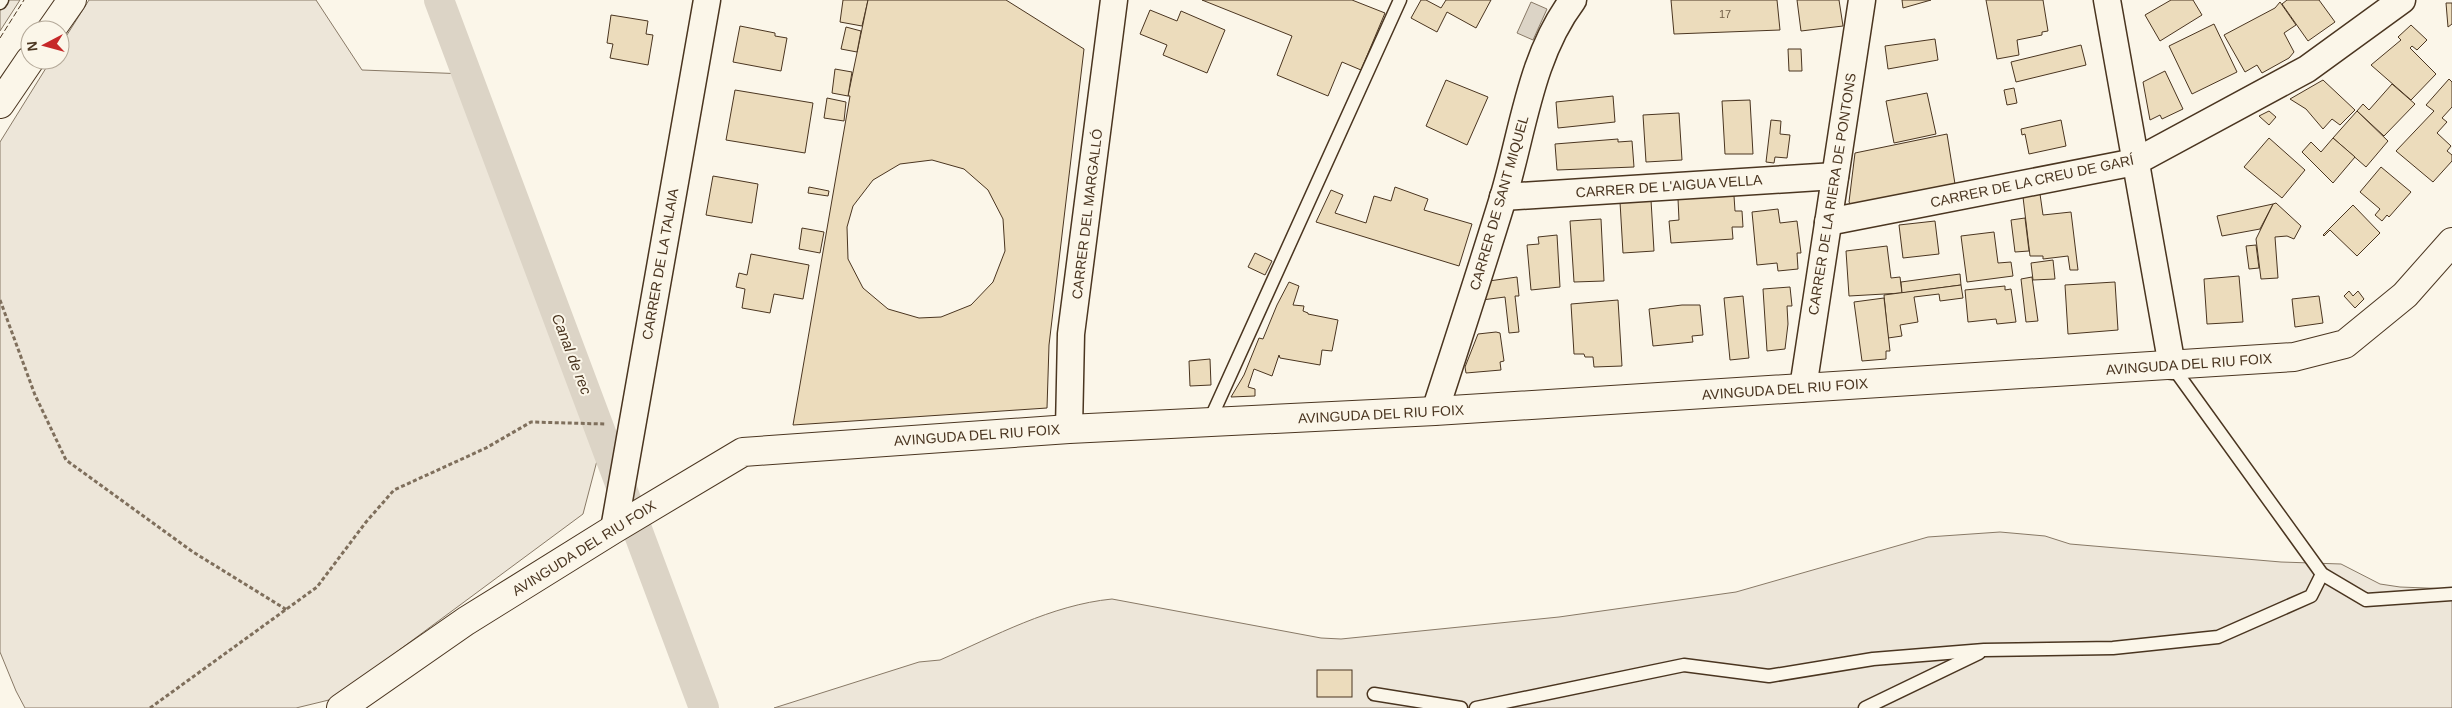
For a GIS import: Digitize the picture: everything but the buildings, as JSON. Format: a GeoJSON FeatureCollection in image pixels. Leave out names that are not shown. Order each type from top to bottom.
{"type":"FeatureCollection","features":[{"type":"Feature","properties":{"kind":"street"},"geometry":{"type":"LineString","coordinates":[[58,20],[72,0]]}},
{"type":"Feature","properties":{"kind":"street","name":"CARRER DE LA TALAIA"},"geometry":{"type":"LineString","coordinates":[[614,529],[707,0]]}},
{"type":"Feature","properties":{"kind":"street","name":"CARRER DEL MARGALLÓ"},"geometry":{"type":"LineString","coordinates":[[1069,429],[1071,334],[1114,0]]}},
{"type":"Feature","properties":{"kind":"street","name":"CARRER DE SANT MIQUEL"},"geometry":{"type":"LineString","coordinates":[[1435,411],[1504,197],[1537,70],[1559,18],[1573,0]]}},
{"type":"Feature","properties":{"kind":"street","name":"CARRER DE LA RIERA DE PONTONS"},"geometry":{"type":"LineString","coordinates":[[1803,388],[1862,0]]}},
{"type":"Feature","properties":{"kind":"street"},"geometry":{"type":"LineString","coordinates":[[2106,0],[2172,366]]}},
{"type":"Feature","properties":{"kind":"street","name":"CARRER DE LA CREU DE GARÍ"},"geometry":{"type":"LineString","coordinates":[[1828,222],[2135,162],[2307,69],[2402,0]]}},
{"type":"Feature","properties":{"kind":"street"},"geometry":{"type":"LineString","coordinates":[[0,104],[23,70]]}},
{"type":"Feature","properties":{"kind":"street","name":"CARRER DE L'AIGUA VELLA"},"geometry":{"type":"LineString","coordinates":[[1504,197],[1835,176]]}},
{"type":"Feature","properties":{"kind":"street","name":"AVINGUDA DEL RIU FOIX"},"geometry":{"type":"LineString","coordinates":[[341,708],[466,621],[743,452],[1069,429],[1435,411],[2294,357],[2345,344],[2405,295],[2452,242]]}},
{"type":"Feature","properties":{"kind":"lane"},"geometry":{"type":"LineString","coordinates":[[1209,422],[1400,0]]}},
{"type":"Feature","properties":{"kind":"lane"},"geometry":{"type":"LineString","coordinates":[[2172,366],[2322,574],[2366,600],[2452,594]]}},
{"type":"Feature","properties":{"kind":"lane"},"geometry":{"type":"LineString","coordinates":[[1476,708],[1684,665],[1769,676],[1873,658],[1984,650],[2113,648],[2218,637],[2311,596],[2322,574]]}},
{"type":"Feature","properties":{"kind":"lane"},"geometry":{"type":"LineString","coordinates":[[1864,708],[1984,650]]}},
{"type":"Feature","properties":{"kind":"lane"},"geometry":{"type":"LineString","coordinates":[[1374,694],[1462,708]]}},
{"type":"Feature","properties":{"kind":"path"},"geometry":{"type":"LineString","coordinates":[[0,300],[35,395],[66,460],[193,552],[287,610]]}},
{"type":"Feature","properties":{"kind":"path"},"geometry":{"type":"LineString","coordinates":[[150,708],[317,587],[366,522],[394,490],[486,448],[531,422],[607,424],[632,422]]}},
{"type":"Feature","properties":{"kind":"shaded area"},"geometry":{"type":"Polygon","coordinates":[[[0,0],[20,0],[0,31],[0,0]]]}},
{"type":"Feature","properties":{"kind":"shaded area"},"geometry":{"type":"Polygon","coordinates":[[[89,0],[316,0],[362,70],[467,74],[609,415],[583,514],[333,699],[296,708],[25,708],[0,652],[0,142],[45,70],[70,70],[70,30],[89,0]]]}},
{"type":"Feature","properties":{"kind":"shaded area"},"geometry":{"type":"Polygon","coordinates":[[[1531,2],[1547,9],[1533,40],[1517,33],[1531,2]]]}},
{"type":"Feature","properties":{"kind":"shaded area"},"geometry":{"type":"Polygon","coordinates":[[[2000,532],[2045,536],[2070,544],[2281,562],[2341,564],[2380,584],[2400,587],[2452,589],[2452,708],[774,708],[919,662],[940,660],[1024,623],[1089,602],[1112,599],[1321,638],[1341,639],[1559,617],[1736,592],[1928,537],[2000,532]]]}},
{"type":"Feature","properties":{"kind":"waterway","name":"Canal de rec"},"geometry":{"type":"LineString","coordinates":[[439,0],[704,708]]}},
{"type":"Feature","properties":{"kind":"fence"},"geometry":{"type":"LineString","coordinates":[[0,38],[24,0]]}}]}
